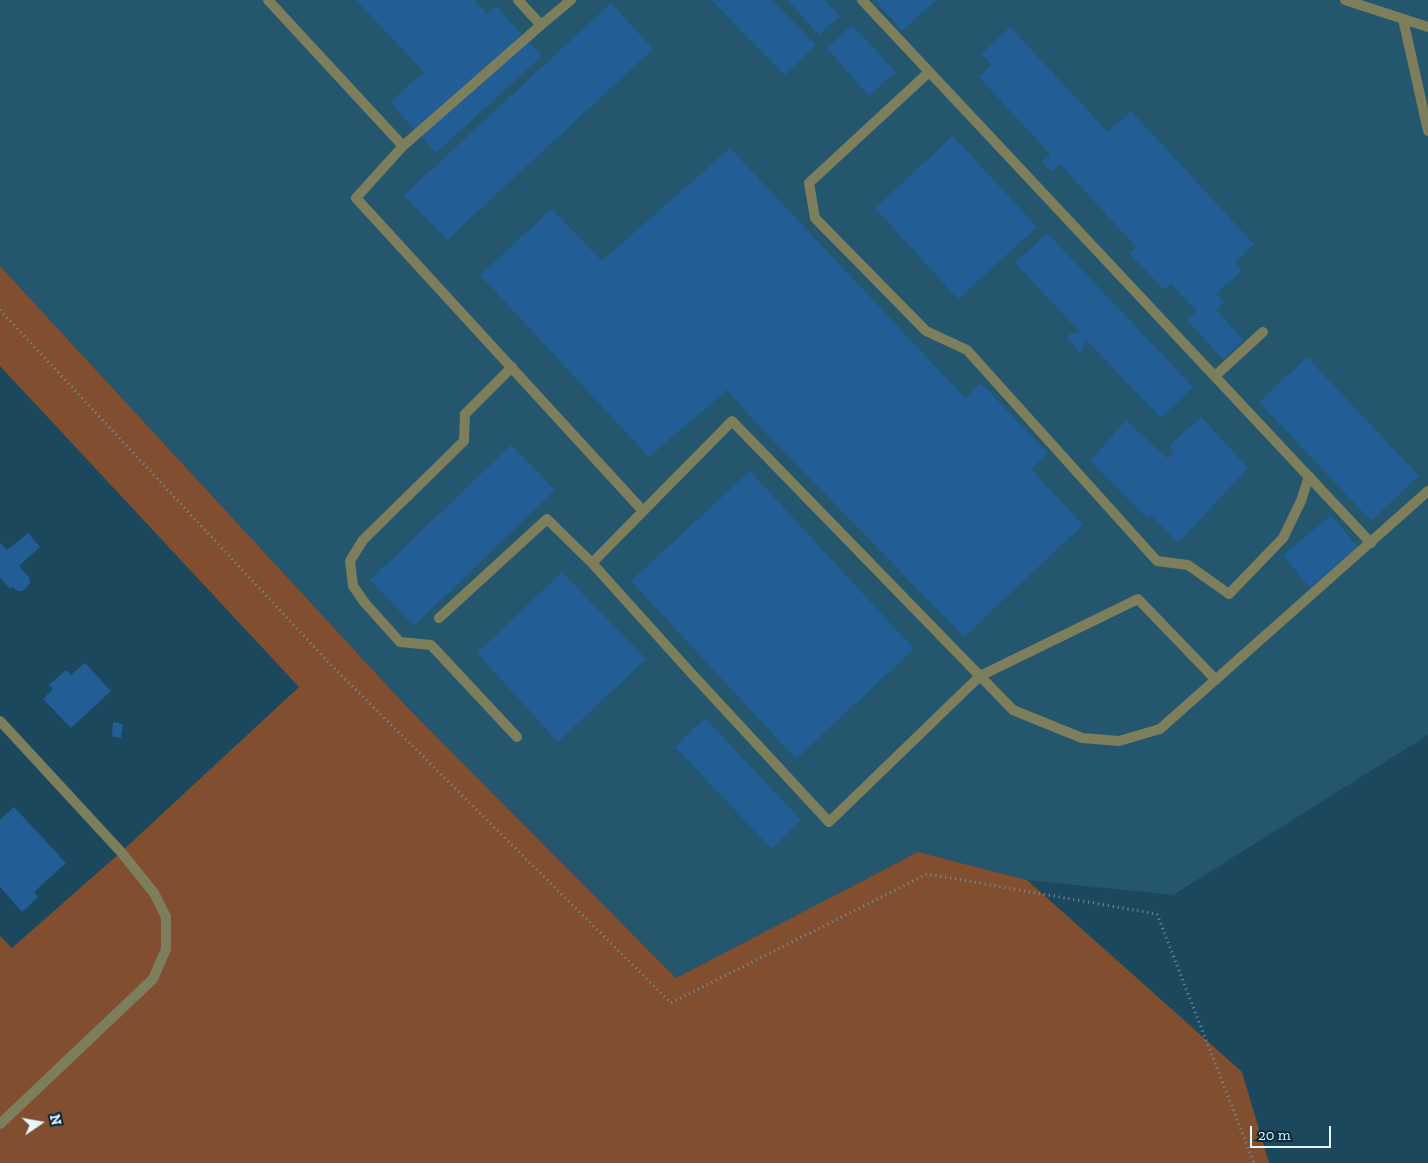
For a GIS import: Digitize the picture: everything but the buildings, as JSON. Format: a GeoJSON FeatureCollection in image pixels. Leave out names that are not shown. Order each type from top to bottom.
{"type":"FeatureCollection","features":[{"type":"Feature","properties":{"kind":"street"},"geometry":{"type":"LineString","coordinates":[[268,0],[403,146]]}},
{"type":"Feature","properties":{"kind":"street"},"geometry":{"type":"LineString","coordinates":[[518,0],[541,24]]}},
{"type":"Feature","properties":{"kind":"street"},"geometry":{"type":"LineString","coordinates":[[571,0],[541,24],[403,146],[356,198],[643,511]]}},
{"type":"Feature","properties":{"kind":"street"},"geometry":{"type":"LineString","coordinates":[[862,0],[1371,543]]}},
{"type":"Feature","properties":{"kind":"street"},"geometry":{"type":"LineString","coordinates":[[1345,0],[1428,27]]}},
{"type":"Feature","properties":{"kind":"street"},"geometry":{"type":"LineString","coordinates":[[1403,19],[1428,131]]}},
{"type":"Feature","properties":{"kind":"street"},"geometry":{"type":"LineString","coordinates":[[929,72],[809,183],[815,218],[926,330],[967,350],[1157,561],[1188,565],[1228,594],[1283,538],[1301,500],[1309,476]]}},
{"type":"Feature","properties":{"kind":"street"},"geometry":{"type":"LineString","coordinates":[[1215,376],[1264,332]]}},
{"type":"Feature","properties":{"kind":"street"},"geometry":{"type":"LineString","coordinates":[[512,367],[465,414],[464,441],[363,540],[350,561],[354,586],[365,603],[400,642],[431,644],[518,737]]}},
{"type":"Feature","properties":{"kind":"street"},"geometry":{"type":"LineString","coordinates":[[592,563],[732,421],[1013,710],[1082,738],[1119,741],[1160,729],[1428,491]]}},
{"type":"Feature","properties":{"kind":"street"},"geometry":{"type":"LineString","coordinates":[[439,618],[547,519],[592,563],[829,822],[980,676],[1138,598],[1216,680]]}},
{"type":"Feature","properties":{"kind":"street"},"geometry":{"type":"LineString","coordinates":[[0,721],[125,857],[154,893],[166,917],[166,949],[153,980],[0,1124]]}},
{"type":"Feature","properties":{"kind":"path"},"geometry":{"type":"LineString","coordinates":[[0,310],[331,665],[671,1003],[927,874],[1157,914],[1254,1163]]}},
{"type":"Feature","properties":{"kind":"shaded area"},"geometry":{"type":"Polygon","coordinates":[[[0,0],[1428,0],[1428,735],[1173,895],[1027,880],[918,852],[676,978],[407,707],[0,266],[0,0]]]}},
{"type":"Feature","properties":{"kind":"shaded area"},"geometry":{"type":"Polygon","coordinates":[[[0,266],[407,707],[676,978],[918,852],[1027,880],[1242,1072],[1269,1163],[0,1163],[0,936],[12,948],[121,852],[299,687],[0,366],[0,266]]]}}]}
